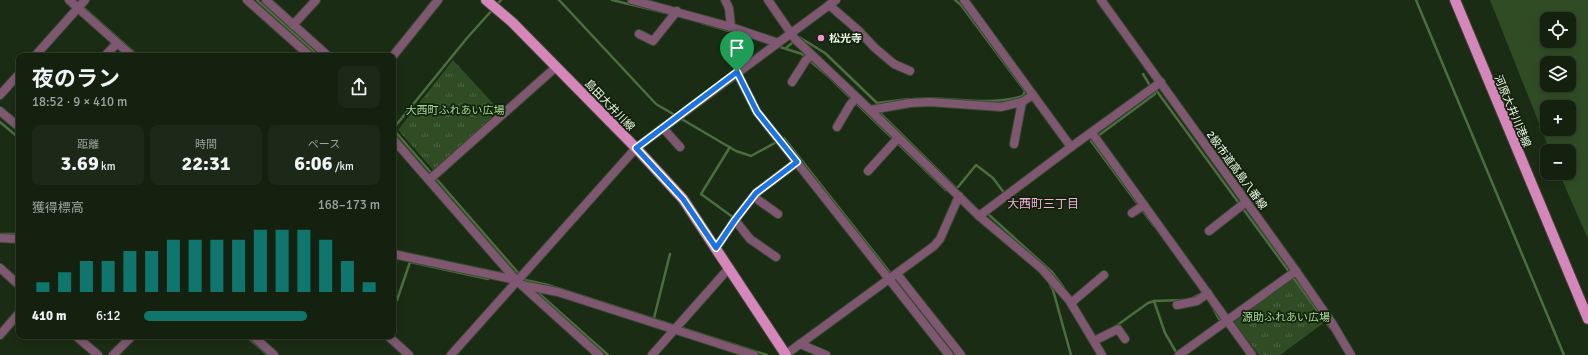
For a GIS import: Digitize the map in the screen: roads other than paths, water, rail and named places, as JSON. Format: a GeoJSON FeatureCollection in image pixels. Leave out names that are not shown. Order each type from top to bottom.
{"type":"FeatureCollection","features":[{"type":"Feature","properties":{"kind":"main road","name":"島田大井川線"},"geometry":{"type":"LineString","coordinates":[[486,0],[512,22],[636,148],[683,199],[785,355]]}},
{"type":"Feature","properties":{"kind":"main road","name":"河原大井川港線"},"geometry":{"type":"LineString","coordinates":[[1455,0],[1588,319]]}},
{"type":"Feature","properties":{"kind":"street"},"geometry":{"type":"LineString","coordinates":[[69,0],[129,53]]}},
{"type":"Feature","properties":{"kind":"street"},"geometry":{"type":"LineString","coordinates":[[38,53],[85,0]]}},
{"type":"Feature","properties":{"kind":"street"},"geometry":{"type":"LineString","coordinates":[[247,0],[307,53]]}},
{"type":"Feature","properties":{"kind":"street"},"geometry":{"type":"LineString","coordinates":[[266,0],[325,53]]}},
{"type":"Feature","properties":{"kind":"street"},"geometry":{"type":"LineString","coordinates":[[293,25],[316,0]]}},
{"type":"Feature","properties":{"kind":"street"},"geometry":{"type":"LineString","coordinates":[[395,53],[438,0]]}},
{"type":"Feature","properties":{"kind":"street"},"geometry":{"type":"LineString","coordinates":[[632,0],[677,11],[778,43]]}},
{"type":"Feature","properties":{"kind":"street"},"geometry":{"type":"LineString","coordinates":[[725,0],[729,8],[731,27]]}},
{"type":"Feature","properties":{"kind":"street"},"geometry":{"type":"LineString","coordinates":[[768,0],[794,39],[870,110],[979,216],[1042,269],[1071,303],[1102,355]]}},
{"type":"Feature","properties":{"kind":"street"},"geometry":{"type":"LineString","coordinates":[[964,0],[1071,147]]}},
{"type":"Feature","properties":{"kind":"street","name":"2級市道高島八番線"},"geometry":{"type":"LineString","coordinates":[[1102,0],[1296,271],[1332,323],[1351,355]]}},
{"type":"Feature","properties":{"kind":"street"},"geometry":{"type":"LineString","coordinates":[[451,355],[519,282],[636,148],[832,2],[875,48],[894,64],[910,71]]}},
{"type":"Feature","properties":{"kind":"street"},"geometry":{"type":"LineString","coordinates":[[640,34],[653,41],[677,11]]}},
{"type":"Feature","properties":{"kind":"street"},"geometry":{"type":"LineString","coordinates":[[108,53],[117,43]]}},
{"type":"Feature","properties":{"kind":"street"},"geometry":{"type":"LineString","coordinates":[[792,82],[806,60],[812,56]]}},
{"type":"Feature","properties":{"kind":"street"},"geometry":{"type":"LineString","coordinates":[[429,180],[556,67]]}},
{"type":"Feature","properties":{"kind":"street"},"geometry":{"type":"LineString","coordinates":[[737,72],[757,112],[949,355]]}},
{"type":"Feature","properties":{"kind":"street"},"geometry":{"type":"LineString","coordinates":[[0,95],[16,77]]}},
{"type":"Feature","properties":{"kind":"street"},"geometry":{"type":"LineString","coordinates":[[979,216],[1161,82]]}},
{"type":"Feature","properties":{"kind":"street"},"geometry":{"type":"LineString","coordinates":[[870,110],[923,102],[1001,107],[1022,102],[1033,95]]}},
{"type":"Feature","properties":{"kind":"street"},"geometry":{"type":"LineString","coordinates":[[837,127],[856,98]]}},
{"type":"Feature","properties":{"kind":"street"},"geometry":{"type":"LineString","coordinates":[[1014,144],[1022,102]]}},
{"type":"Feature","properties":{"kind":"street"},"geometry":{"type":"LineString","coordinates":[[0,111],[16,125]]}},
{"type":"Feature","properties":{"kind":"street"},"geometry":{"type":"LineString","coordinates":[[663,128],[680,147]]}},
{"type":"Feature","properties":{"kind":"street"},"geometry":{"type":"LineString","coordinates":[[1092,133],[1252,355]]}},
{"type":"Feature","properties":{"kind":"street"},"geometry":{"type":"LineString","coordinates":[[868,171],[898,138]]}},
{"type":"Feature","properties":{"kind":"street"},"geometry":{"type":"LineString","coordinates":[[396,142],[519,282],[599,355]]}},
{"type":"Feature","properties":{"kind":"street"},"geometry":{"type":"LineString","coordinates":[[716,248],[735,220],[754,198],[756,193],[797,162]]}},
{"type":"Feature","properties":{"kind":"street"},"geometry":{"type":"LineString","coordinates":[[785,355],[897,274],[940,239],[958,196]]}},
{"type":"Feature","properties":{"kind":"street"},"geometry":{"type":"LineString","coordinates":[[754,198],[778,214]]}},
{"type":"Feature","properties":{"kind":"street"},"geometry":{"type":"LineString","coordinates":[[1210,231],[1246,202]]}},
{"type":"Feature","properties":{"kind":"street"},"geometry":{"type":"LineString","coordinates":[[1132,213],[1144,205]]}},
{"type":"Feature","properties":{"kind":"street"},"geometry":{"type":"LineString","coordinates":[[735,220],[750,238],[776,257]]}},
{"type":"Feature","properties":{"kind":"street"},"geometry":{"type":"LineString","coordinates":[[0,238],[16,239]]}},
{"type":"Feature","properties":{"kind":"street"},"geometry":{"type":"LineString","coordinates":[[396,255],[558,292],[754,355]]}},
{"type":"Feature","properties":{"kind":"street"},"geometry":{"type":"LineString","coordinates":[[0,268],[16,282]]}},
{"type":"Feature","properties":{"kind":"street"},"geometry":{"type":"LineString","coordinates":[[652,355],[728,268]]}},
{"type":"Feature","properties":{"kind":"street"},"geometry":{"type":"LineString","coordinates":[[1179,355],[1296,271]]}},
{"type":"Feature","properties":{"kind":"street"},"geometry":{"type":"LineString","coordinates":[[897,274],[961,355]]}},
{"type":"Feature","properties":{"kind":"street"},"geometry":{"type":"LineString","coordinates":[[1071,303],[1104,275]]}},
{"type":"Feature","properties":{"kind":"street"},"geometry":{"type":"LineString","coordinates":[[1177,305],[1197,301],[1208,293]]}},
{"type":"Feature","properties":{"kind":"street"},"geometry":{"type":"LineString","coordinates":[[0,335],[16,316]]}},
{"type":"Feature","properties":{"kind":"street"},"geometry":{"type":"LineString","coordinates":[[1094,342],[1118,329],[1125,339]]}},
{"type":"Feature","properties":{"kind":"street"},"geometry":{"type":"LineString","coordinates":[[79,339],[98,355]]}},
{"type":"Feature","properties":{"kind":"street"},"geometry":{"type":"LineString","coordinates":[[113,355],[129,339]]}},
{"type":"Feature","properties":{"kind":"street"},"geometry":{"type":"LineString","coordinates":[[256,339],[274,355]]}},
{"type":"Feature","properties":{"kind":"street"},"geometry":{"type":"LineString","coordinates":[[391,339],[409,355]]}},
{"type":"Feature","properties":{"kind":"street"},"geometry":{"type":"LineString","coordinates":[[800,344],[826,355]]}},
{"type":"Feature","properties":{"kind":"waterway"},"geometry":{"type":"LineString","coordinates":[[75,0],[135,53]]}},
{"type":"Feature","properties":{"kind":"waterway"},"geometry":{"type":"LineString","coordinates":[[257,0],[316,53]]}},
{"type":"Feature","properties":{"kind":"waterway"},"geometry":{"type":"LineString","coordinates":[[496,6],[501,0]]}},
{"type":"Feature","properties":{"kind":"waterway"},"geometry":{"type":"LineString","coordinates":[[559,0],[656,104],[736,151],[751,156],[784,138],[955,355]]}},
{"type":"Feature","properties":{"kind":"waterway"},"geometry":{"type":"LineString","coordinates":[[612,0],[670,14]]}},
{"type":"Feature","properties":{"kind":"waterway"},"geometry":{"type":"LineString","coordinates":[[914,99],[928,98],[996,101],[1023,96],[1025,91],[961,5],[955,0]]}},
{"type":"Feature","properties":{"kind":"waterway"},"geometry":{"type":"LineString","coordinates":[[1416,0],[1564,355]]}},
{"type":"Feature","properties":{"kind":"waterway"},"geometry":{"type":"LineString","coordinates":[[396,125],[467,38],[493,9]]}},
{"type":"Feature","properties":{"kind":"waterway"},"geometry":{"type":"LineString","coordinates":[[702,23],[743,35]]}},
{"type":"Feature","properties":{"kind":"waterway"},"geometry":{"type":"LineString","coordinates":[[786,48],[799,37],[825,53],[877,103],[882,115],[956,188],[976,165],[993,178],[1005,194]]}},
{"type":"Feature","properties":{"kind":"waterway"},"geometry":{"type":"LineString","coordinates":[[777,46],[802,54],[829,77],[946,190]]}},
{"type":"Feature","properties":{"kind":"waterway"},"geometry":{"type":"LineString","coordinates":[[1143,74],[1155,94],[1091,141],[1154,226]]}},
{"type":"Feature","properties":{"kind":"waterway"},"geometry":{"type":"LineString","coordinates":[[1154,91],[1156,90],[1331,329]]}},
{"type":"Feature","properties":{"kind":"waterway"},"geometry":{"type":"LineString","coordinates":[[877,103],[909,99]]}},
{"type":"Feature","properties":{"kind":"waterway"},"geometry":{"type":"LineString","coordinates":[[0,122],[16,135]]}},
{"type":"Feature","properties":{"kind":"waterway"},"geometry":{"type":"LineString","coordinates":[[396,132],[520,275]]}},
{"type":"Feature","properties":{"kind":"waterway"},"geometry":{"type":"LineString","coordinates":[[730,147],[701,194],[734,218]]}},
{"type":"Feature","properties":{"kind":"waterway"},"geometry":{"type":"LineString","coordinates":[[989,213],[988,214],[1052,272],[1064,288]]}},
{"type":"Feature","properties":{"kind":"waterway"},"geometry":{"type":"LineString","coordinates":[[0,234],[16,234]]}},
{"type":"Feature","properties":{"kind":"waterway"},"geometry":{"type":"LineString","coordinates":[[654,318],[670,254]]}},
{"type":"Feature","properties":{"kind":"waterway"},"geometry":{"type":"LineString","coordinates":[[396,300],[410,262],[488,279]]}},
{"type":"Feature","properties":{"kind":"waterway"},"geometry":{"type":"LineString","coordinates":[[521,279],[548,285],[767,355]]}},
{"type":"Feature","properties":{"kind":"waterway"},"geometry":{"type":"LineString","coordinates":[[1048,281],[1053,290],[1071,355]]}},
{"type":"Feature","properties":{"kind":"waterway"},"geometry":{"type":"LineString","coordinates":[[535,290],[608,355]]}},
{"type":"Feature","properties":{"kind":"waterway"},"geometry":{"type":"LineString","coordinates":[[1190,299],[1200,294]]}},
{"type":"Feature","properties":{"kind":"waterway"},"geometry":{"type":"LineString","coordinates":[[1176,352],[1165,333],[1154,301],[1183,300]]}},
{"type":"Feature","properties":{"kind":"waterway"},"geometry":{"type":"LineString","coordinates":[[1116,326],[1148,303],[1154,301]]}},
{"type":"Feature","properties":{"kind":"waterway"},"geometry":{"type":"LineString","coordinates":[[1210,302],[1219,319],[1229,329]]}},
{"type":"Feature","properties":{"kind":"waterway"},"geometry":{"type":"LineString","coordinates":[[249,339],[268,355]]}},
{"type":"Feature","properties":{"kind":"place","name":"松光寺"},"geometry":{"type":"Point","coordinates":[821,38]}},
{"type":"Feature","properties":{"kind":"district","name":"大西町三丁目"},"geometry":{"type":"Point","coordinates":[1043,204]}},
{"type":"Feature","properties":{"kind":"park label","name":"大西町ふれあい広場"},"geometry":{"type":"Point","coordinates":[455,110]}},
{"type":"Feature","properties":{"kind":"park label","name":"源助ふれあい広場"},"geometry":{"type":"Point","coordinates":[1286,317]}}]}
